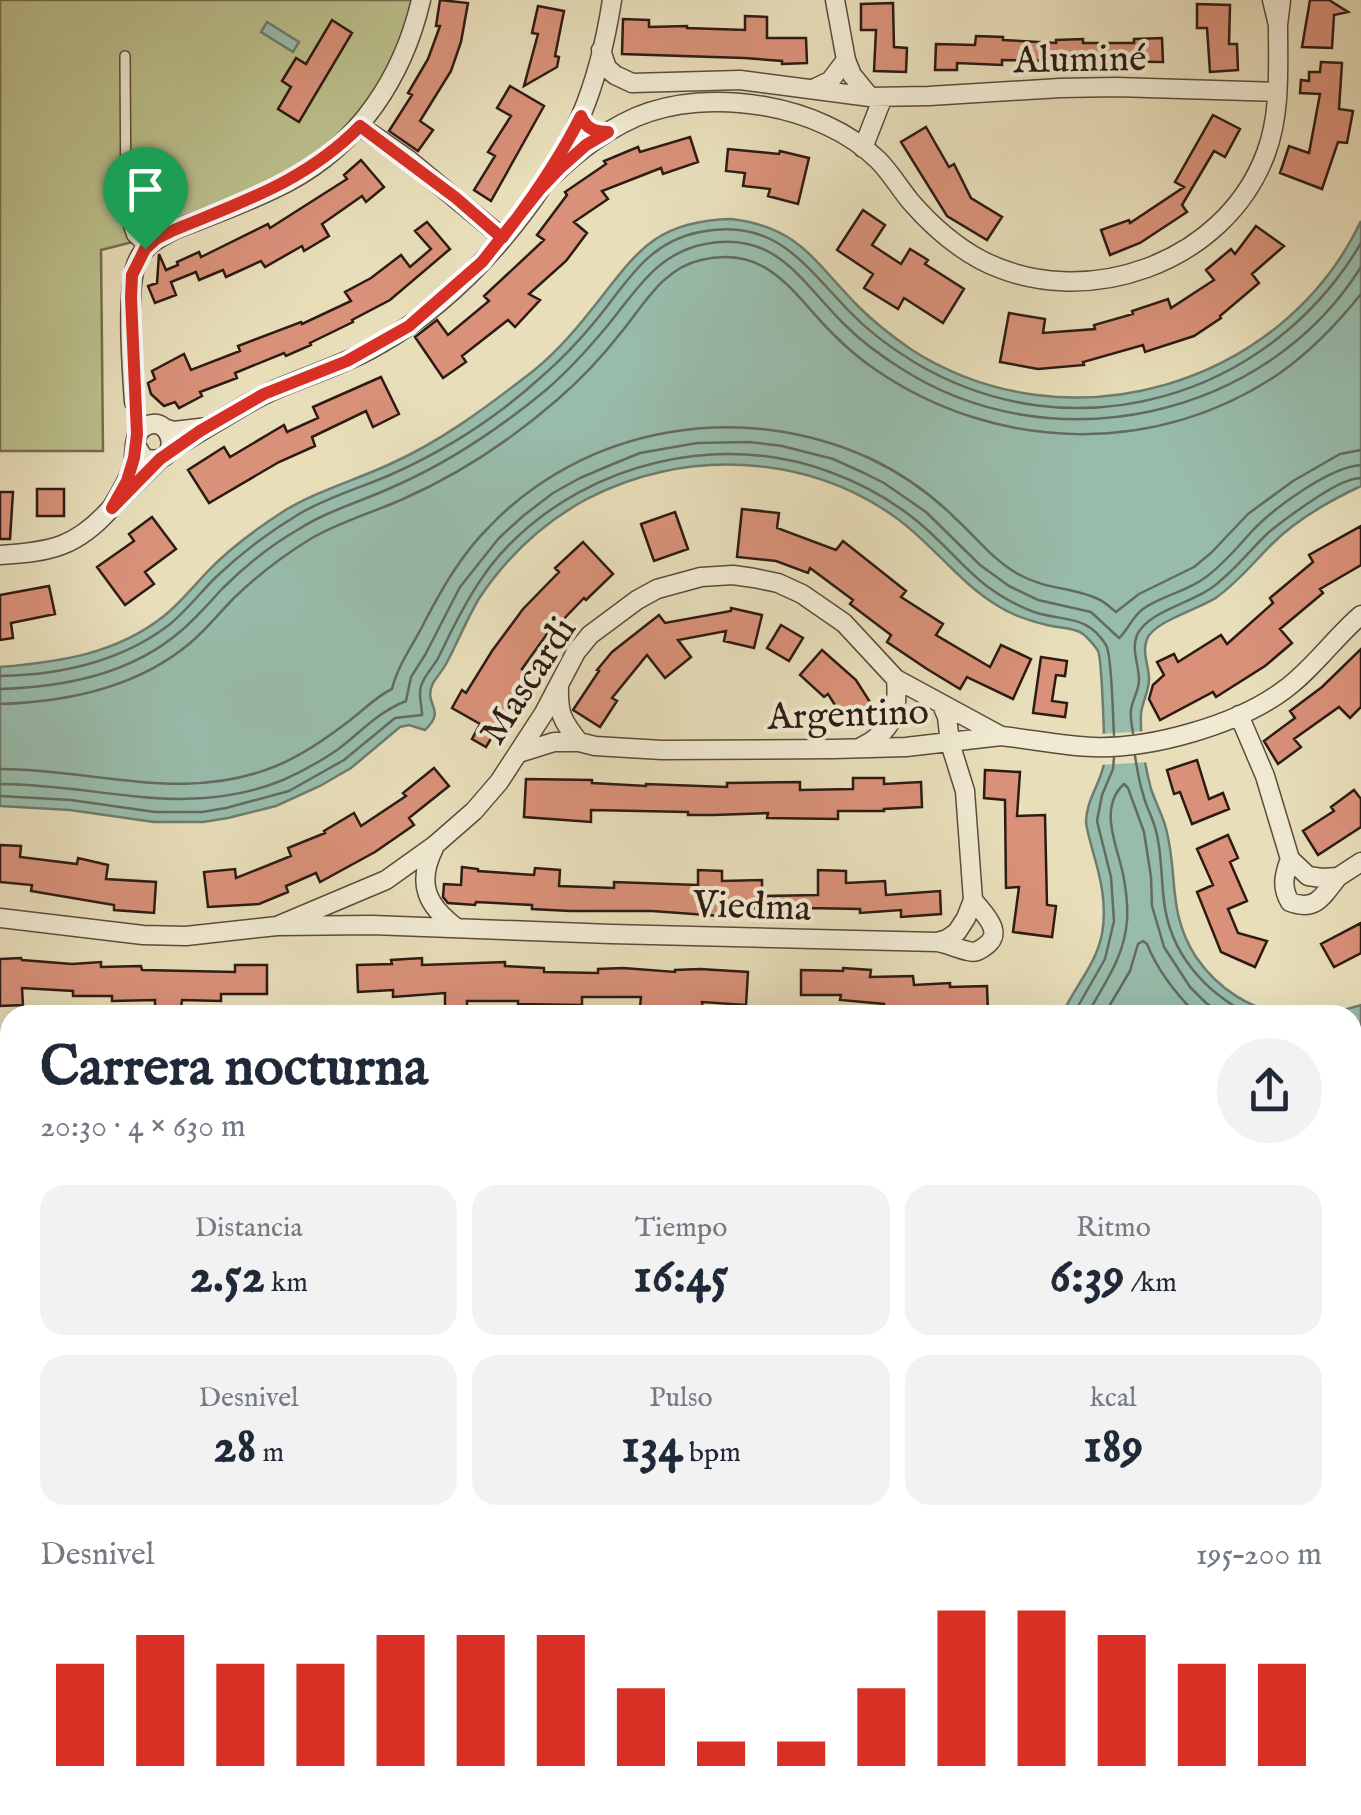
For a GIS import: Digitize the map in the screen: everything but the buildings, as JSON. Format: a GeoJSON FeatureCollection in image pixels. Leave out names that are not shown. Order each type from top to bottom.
{"type":"FeatureCollection","features":[{"type":"Feature","properties":{"kind":"street"},"geometry":{"type":"LineString","coordinates":[[112,508],[132,469],[136,439],[132,275],[145,249],[174,230],[290,181],[328,156],[360,126],[388,86],[404,54],[421,0]]}},
{"type":"Feature","properties":{"kind":"street"},"geometry":{"type":"LineString","coordinates":[[540,189],[584,106],[612,0]]}},
{"type":"Feature","properties":{"kind":"street"},"geometry":{"type":"LineString","coordinates":[[835,0],[852,75],[877,96],[863,148]]}},
{"type":"Feature","properties":{"kind":"street"},"geometry":{"type":"LineString","coordinates":[[1272,0],[1278,25]]}},
{"type":"Feature","properties":{"kind":"street"},"geometry":{"type":"LineString","coordinates":[[0,555],[56,548],[88,531],[164,455],[208,426],[264,394],[347,361],[409,326],[463,280],[574,154],[635,118],[670,106],[701,102],[778,108],[834,129],[878,160],[930,222],[958,245],[1008,271],[1064,283],[1094,282],[1146,269],[1177,254],[1216,227],[1248,187],[1265,154],[1277,92],[1281,0]]}},
{"type":"Feature","properties":{"kind":"street"},"geometry":{"type":"LineString","coordinates":[[601,50],[607,68],[632,83]]}},
{"type":"Feature","properties":{"kind":"street"},"geometry":{"type":"LineString","coordinates":[[814,90],[830,81],[846,60]]}},
{"type":"Feature","properties":{"kind":"street","name":"Aluminé"},"geometry":{"type":"LineString","coordinates":[[584,106],[610,86],[740,80],[877,96],[1116,87],[1277,92]]}},
{"type":"Feature","properties":{"kind":"street"},"geometry":{"type":"LineString","coordinates":[[584,106],[588,127],[608,132]]}},
{"type":"Feature","properties":{"kind":"street"},"geometry":{"type":"LineString","coordinates":[[360,126],[421,169],[502,238]]}},
{"type":"Feature","properties":{"kind":"street"},"geometry":{"type":"LineString","coordinates":[[134,402],[170,436],[164,455]]}},
{"type":"Feature","properties":{"kind":"street"},"geometry":{"type":"LineString","coordinates":[[136,439],[148,425],[174,431],[208,426]]}},
{"type":"Feature","properties":{"kind":"street"},"geometry":{"type":"LineString","coordinates":[[136,439],[144,458],[164,455]]}},
{"type":"Feature","properties":{"kind":"street","name":"Mascardi"},"geometry":{"type":"LineString","coordinates":[[400,871],[435,846],[500,782],[576,652],[590,635],[657,590],[700,578],[734,575],[778,584],[825,608],[854,632],[896,679]]}},
{"type":"Feature","properties":{"kind":"street"},"geometry":{"type":"LineString","coordinates":[[1001,736],[1096,747],[1152,744],[1239,715],[1291,684],[1361,614]]}},
{"type":"Feature","properties":{"kind":"street"},"geometry":{"type":"LineString","coordinates":[[858,748],[878,738],[890,724],[898,697],[896,679]]}},
{"type":"Feature","properties":{"kind":"street","name":"Argentino"},"geometry":{"type":"LineString","coordinates":[[896,679],[1001,736]]}},
{"type":"Feature","properties":{"kind":"street"},"geometry":{"type":"LineString","coordinates":[[560,683],[561,717],[579,742]]}},
{"type":"Feature","properties":{"kind":"street"},"geometry":{"type":"LineString","coordinates":[[937,942],[957,932],[973,900],[964,791],[942,705]]}},
{"type":"Feature","properties":{"kind":"street"},"geometry":{"type":"LineString","coordinates":[[1239,715],[1266,776],[1290,859],[1308,876],[1338,876]]}},
{"type":"Feature","properties":{"kind":"street","name":"Argentino"},"geometry":{"type":"LineString","coordinates":[[519,754],[554,742],[662,750],[906,748],[1001,736]]}},
{"type":"Feature","properties":{"kind":"street"},"geometry":{"type":"LineString","coordinates":[[0,918],[143,935],[186,936],[277,926],[410,926],[427,914],[426,864],[435,846]]}},
{"type":"Feature","properties":{"kind":"street"},"geometry":{"type":"LineString","coordinates":[[1290,859],[1284,887],[1290,902],[1300,906],[1320,900],[1338,876],[1361,862]]}},
{"type":"Feature","properties":{"kind":"street"},"geometry":{"type":"LineString","coordinates":[[277,926],[400,871],[412,870],[426,881]]}},
{"type":"Feature","properties":{"kind":"street"},"geometry":{"type":"LineString","coordinates":[[367,888],[362,901],[372,925]]}},
{"type":"Feature","properties":{"kind":"street","name":"Viedma"},"geometry":{"type":"LineString","coordinates":[[410,926],[937,942],[971,952],[990,942],[994,932],[990,918],[973,900]]}},
{"type":"Feature","properties":{"kind":"street"},"geometry":{"type":"LineString","coordinates":[[428,901],[457,929]]}},
{"type":"Feature","properties":{"kind":"lane"},"geometry":{"type":"LineString","coordinates":[[124,56],[126,219],[132,236],[145,249]]}},
{"type":"Feature","properties":{"kind":"green space"},"geometry":{"type":"Polygon","coordinates":[[[0,0],[414,0],[410,20],[372,101],[332,143],[290,174],[148,238],[101,250],[103,451],[0,451],[0,0]]]}},
{"type":"Feature","properties":{"kind":"water"},"geometry":{"type":"Polygon","coordinates":[[[267,22],[299,42],[293,52],[261,32],[267,22]]]}},
{"type":"Feature","properties":{"kind":"water"},"geometry":{"type":"Polygon","coordinates":[[[731,219],[755,223],[790,239],[891,335],[912,350],[973,380],[1036,395],[1101,396],[1165,385],[1225,361],[1279,325],[1325,278],[1361,221],[1361,486],[1292,526],[1217,597],[1158,627],[1147,639],[1145,649],[1149,682],[1141,714],[1143,751],[1169,842],[1180,924],[1204,968],[1225,988],[1253,1005],[1068,1005],[1095,956],[1103,923],[1101,882],[1086,822],[1104,764],[1098,651],[1080,632],[1028,620],[998,606],[970,586],[908,527],[860,496],[822,480],[783,470],[743,465],[662,472],[622,483],[570,509],[527,542],[480,597],[433,683],[430,697],[435,712],[425,730],[409,725],[400,727],[351,768],[276,806],[203,822],[154,822],[70,810],[0,806],[0,667],[86,654],[146,629],[176,606],[224,555],[284,511],[426,446],[511,388],[562,344],[649,244],[683,226],[731,219]]]}},
{"type":"Feature","properties":{"kind":"pier"},"geometry":{"type":"Polygon","coordinates":[[[1148,731],[1151,762],[1099,765],[1099,734],[1148,731]]]}},
{"type":"Feature","properties":{"kind":"route"},"geometry":{"type":"LineString","coordinates":[[145,249],[132,275],[137,434],[134,458],[112,508],[169,451],[200,431],[264,394],[347,361],[409,326],[482,262],[502,238],[540,189],[559,169],[608,132],[596,132],[581,116],[540,189],[527,205],[502,238],[409,160],[360,126],[328,156],[290,181],[174,230],[145,249]]}}]}
